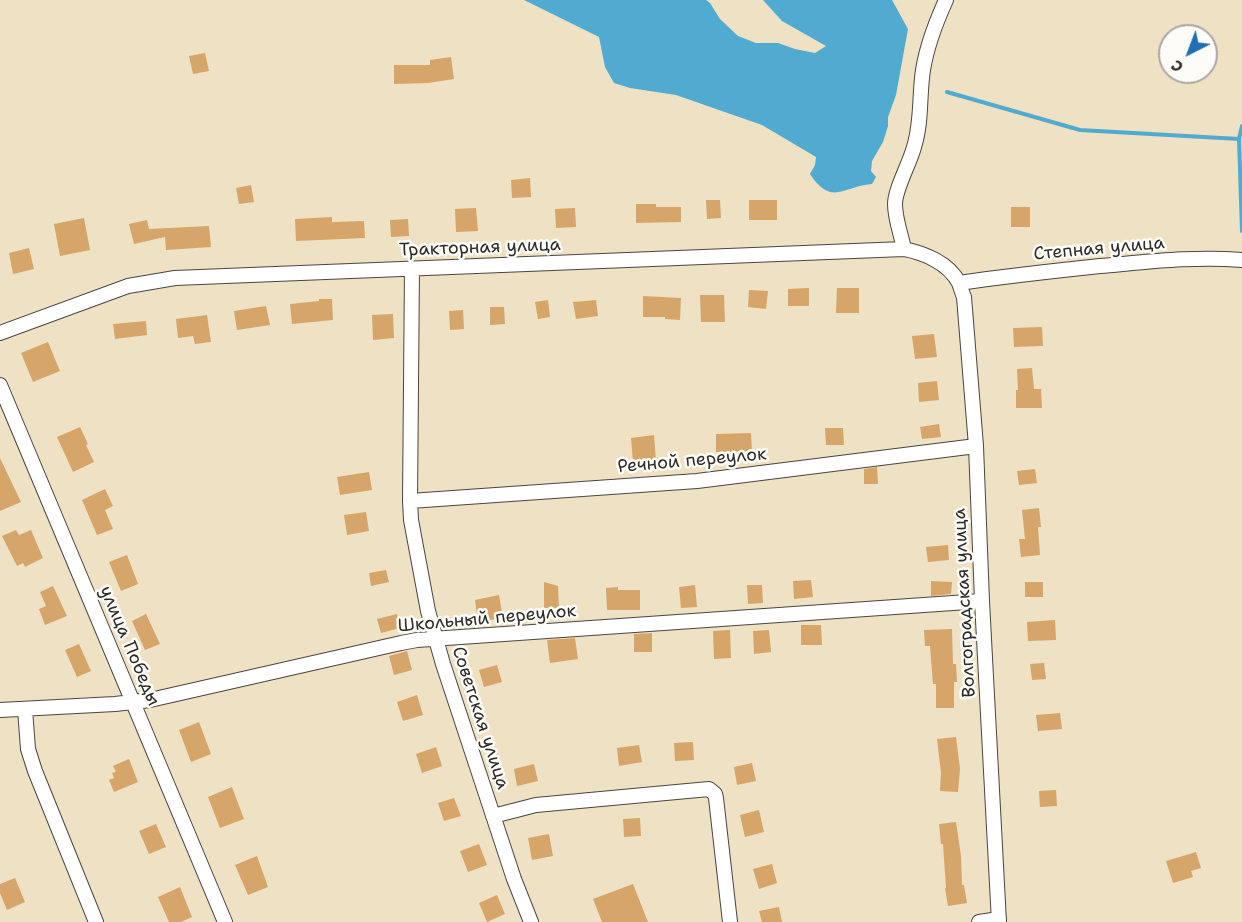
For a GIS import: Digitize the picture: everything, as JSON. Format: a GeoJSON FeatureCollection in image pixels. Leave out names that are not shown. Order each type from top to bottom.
{"type":"FeatureCollection","features":[{"type":"Feature","properties":{"kind":"street"},"geometry":{"type":"LineString","coordinates":[[904,249],[895,201],[920,122],[923,68],[929,42],[946,0]]}},
{"type":"Feature","properties":{"kind":"street","name":"Тракторная улица"},"geometry":{"type":"LineString","coordinates":[[0,333],[128,286],[175,278],[904,249],[932,257],[959,283]]}},
{"type":"Feature","properties":{"kind":"street","name":"Степная улица"},"geometry":{"type":"LineString","coordinates":[[959,283],[1143,262],[1216,258],[1242,260]]}},
{"type":"Feature","properties":{"kind":"street","name":"Советская улица"},"geometry":{"type":"LineString","coordinates":[[412,268],[411,520],[428,610],[443,664],[531,922]]}},
{"type":"Feature","properties":{"kind":"street","name":"Волгоградская улица"},"geometry":{"type":"LineString","coordinates":[[959,283],[964,297],[976,446],[999,921]]}},
{"type":"Feature","properties":{"kind":"street","name":"улица Победы"},"geometry":{"type":"LineString","coordinates":[[0,385],[225,922]]}},
{"type":"Feature","properties":{"kind":"street","name":"Речной переулок"},"geometry":{"type":"LineString","coordinates":[[410,501],[697,481],[976,446]]}},
{"type":"Feature","properties":{"kind":"street","name":"Школьный переулок"},"geometry":{"type":"LineString","coordinates":[[0,710],[134,703],[401,643],[436,639],[982,601]]}},
{"type":"Feature","properties":{"kind":"street"},"geometry":{"type":"LineString","coordinates":[[25,709],[28,749],[35,771],[96,922]]}},
{"type":"Feature","properties":{"kind":"street"},"geometry":{"type":"LineString","coordinates":[[493,816],[536,805],[709,789],[716,798],[730,922]]}},
{"type":"Feature","properties":{"kind":"street"},"geometry":{"type":"LineString","coordinates":[[979,922],[999,921]]}},
{"type":"Feature","properties":{"kind":"water"},"geometry":{"type":"Polygon","coordinates":[[[524,0],[706,0],[720,19],[738,36],[756,43],[778,43],[815,53],[826,46],[782,21],[763,0],[892,0],[908,29],[896,95],[888,117],[888,126],[883,142],[872,161],[871,171],[876,177],[872,184],[838,192],[825,190],[810,174],[816,157],[762,125],[676,95],[630,88],[614,83],[605,67],[599,37],[524,0]]]}},
{"type":"Feature","properties":{"kind":"building"},"geometry":{"type":"Polygon","coordinates":[[[205,53],[209,71],[193,74],[189,56],[205,53]]]}},
{"type":"Feature","properties":{"kind":"building"},"geometry":{"type":"Polygon","coordinates":[[[451,57],[454,79],[428,83],[394,84],[394,65],[430,65],[430,60],[451,57]]]}},
{"type":"Feature","properties":{"kind":"building"},"geometry":{"type":"Polygon","coordinates":[[[530,178],[531,197],[512,198],[511,180],[530,178]]]}},
{"type":"Feature","properties":{"kind":"building"},"geometry":{"type":"Polygon","coordinates":[[[251,185],[254,202],[239,204],[236,188],[251,185]]]}},
{"type":"Feature","properties":{"kind":"building"},"geometry":{"type":"Polygon","coordinates":[[[706,200],[720,200],[721,218],[707,219],[706,200]]]}},
{"type":"Feature","properties":{"kind":"building"},"geometry":{"type":"Polygon","coordinates":[[[749,200],[777,200],[777,220],[749,220],[749,200]]]}},
{"type":"Feature","properties":{"kind":"building"},"geometry":{"type":"Polygon","coordinates":[[[636,204],[681,207],[681,222],[636,223],[636,204]]]}},
{"type":"Feature","properties":{"kind":"building"},"geometry":{"type":"Polygon","coordinates":[[[1011,207],[1030,207],[1030,227],[1011,227],[1011,207]]]}},
{"type":"Feature","properties":{"kind":"building"},"geometry":{"type":"Polygon","coordinates":[[[476,208],[478,231],[456,232],[455,209],[476,208]]]}},
{"type":"Feature","properties":{"kind":"building"},"geometry":{"type":"Polygon","coordinates":[[[575,208],[576,227],[556,228],[555,209],[575,208]]]}},
{"type":"Feature","properties":{"kind":"building"},"geometry":{"type":"Polygon","coordinates":[[[332,217],[332,222],[364,221],[365,238],[296,241],[295,219],[332,217]]]}},
{"type":"Feature","properties":{"kind":"building"},"geometry":{"type":"Polygon","coordinates":[[[84,218],[90,250],[60,256],[54,224],[84,218]]]}},
{"type":"Feature","properties":{"kind":"building"},"geometry":{"type":"Polygon","coordinates":[[[408,219],[409,236],[391,237],[390,220],[408,219]]]}},
{"type":"Feature","properties":{"kind":"building"},"geometry":{"type":"Polygon","coordinates":[[[147,220],[149,229],[209,226],[211,247],[166,250],[165,237],[134,244],[129,224],[147,220]]]}},
{"type":"Feature","properties":{"kind":"building"},"geometry":{"type":"Polygon","coordinates":[[[29,248],[34,269],[13,274],[9,253],[29,248]]]}},
{"type":"Feature","properties":{"kind":"building"},"geometry":{"type":"Polygon","coordinates":[[[809,288],[809,306],[788,306],[788,289],[809,288]]]}},
{"type":"Feature","properties":{"kind":"building"},"geometry":{"type":"Polygon","coordinates":[[[837,288],[859,288],[859,313],[836,313],[837,288]]]}},
{"type":"Feature","properties":{"kind":"building"},"geometry":{"type":"Polygon","coordinates":[[[749,290],[768,291],[766,309],[748,307],[749,290]]]}},
{"type":"Feature","properties":{"kind":"building"},"geometry":{"type":"Polygon","coordinates":[[[700,295],[724,295],[725,322],[701,322],[700,295]]]}},
{"type":"Feature","properties":{"kind":"building"},"geometry":{"type":"Polygon","coordinates":[[[643,296],[681,298],[680,320],[643,317],[643,296]]]}},
{"type":"Feature","properties":{"kind":"building"},"geometry":{"type":"Polygon","coordinates":[[[319,299],[332,299],[333,320],[292,324],[290,304],[319,301],[319,299]]]}},
{"type":"Feature","properties":{"kind":"building"},"geometry":{"type":"Polygon","coordinates":[[[548,300],[550,317],[538,319],[535,302],[548,300]]]}},
{"type":"Feature","properties":{"kind":"building"},"geometry":{"type":"Polygon","coordinates":[[[596,300],[598,316],[576,319],[573,302],[596,300]]]}},
{"type":"Feature","properties":{"kind":"building"},"geometry":{"type":"Polygon","coordinates":[[[266,306],[270,325],[237,330],[234,311],[266,306]]]}},
{"type":"Feature","properties":{"kind":"building"},"geometry":{"type":"Polygon","coordinates":[[[490,307],[504,307],[505,324],[490,325],[490,307]]]}},
{"type":"Feature","properties":{"kind":"building"},"geometry":{"type":"Polygon","coordinates":[[[463,310],[464,329],[450,330],[449,311],[463,310]]]}},
{"type":"Feature","properties":{"kind":"building"},"geometry":{"type":"Polygon","coordinates":[[[393,314],[394,338],[373,340],[372,315],[393,314]]]}},
{"type":"Feature","properties":{"kind":"building"},"geometry":{"type":"Polygon","coordinates":[[[207,315],[211,342],[195,344],[193,336],[178,338],[176,319],[207,315]]]}},
{"type":"Feature","properties":{"kind":"building"},"geometry":{"type":"Polygon","coordinates":[[[146,321],[147,335],[115,339],[113,324],[146,321]]]}},
{"type":"Feature","properties":{"kind":"building"},"geometry":{"type":"Polygon","coordinates":[[[1042,327],[1043,346],[1014,347],[1013,328],[1042,327]]]}},
{"type":"Feature","properties":{"kind":"building"},"geometry":{"type":"Polygon","coordinates":[[[934,334],[937,357],[915,359],[912,336],[934,334]]]}},
{"type":"Feature","properties":{"kind":"building"},"geometry":{"type":"Polygon","coordinates":[[[48,342],[60,371],[33,382],[21,353],[48,342]]]}},
{"type":"Feature","properties":{"kind":"building"},"geometry":{"type":"Polygon","coordinates":[[[1032,368],[1034,389],[1041,389],[1042,408],[1016,408],[1017,369],[1032,368]]]}},
{"type":"Feature","properties":{"kind":"building"},"geometry":{"type":"Polygon","coordinates":[[[937,381],[939,400],[919,402],[918,383],[937,381]]]}},
{"type":"Feature","properties":{"kind":"building"},"geometry":{"type":"Polygon","coordinates":[[[939,424],[941,437],[922,439],[920,427],[939,424]]]}},
{"type":"Feature","properties":{"kind":"building"},"geometry":{"type":"Polygon","coordinates":[[[80,427],[94,462],[73,472],[57,437],[80,427]]]}},
{"type":"Feature","properties":{"kind":"building"},"geometry":{"type":"Polygon","coordinates":[[[825,428],[843,428],[844,445],[826,445],[825,428]]]}},
{"type":"Feature","properties":{"kind":"building"},"geometry":{"type":"Polygon","coordinates":[[[751,433],[752,451],[716,452],[716,434],[751,433]]]}},
{"type":"Feature","properties":{"kind":"building"},"geometry":{"type":"Polygon","coordinates":[[[654,435],[656,460],[633,462],[631,438],[654,435]]]}},
{"type":"Feature","properties":{"kind":"building"},"geometry":{"type":"Polygon","coordinates":[[[0,458],[21,502],[0,511],[0,458]]]}},
{"type":"Feature","properties":{"kind":"building"},"geometry":{"type":"Polygon","coordinates":[[[877,467],[878,484],[864,484],[864,469],[877,467]]]}},
{"type":"Feature","properties":{"kind":"building"},"geometry":{"type":"Polygon","coordinates":[[[1035,469],[1037,483],[1019,485],[1017,471],[1035,469]]]}},
{"type":"Feature","properties":{"kind":"building"},"geometry":{"type":"Polygon","coordinates":[[[369,472],[372,490],[340,495],[337,477],[369,472]]]}},
{"type":"Feature","properties":{"kind":"building"},"geometry":{"type":"Polygon","coordinates":[[[105,489],[113,506],[105,510],[113,529],[97,535],[82,500],[105,489]]]}},
{"type":"Feature","properties":{"kind":"building"},"geometry":{"type":"Polygon","coordinates":[[[1039,508],[1040,555],[1021,557],[1019,539],[1025,539],[1022,510],[1039,508]]]}},
{"type":"Feature","properties":{"kind":"building"},"geometry":{"type":"Polygon","coordinates":[[[366,512],[369,531],[347,535],[344,515],[366,512]]]}},
{"type":"Feature","properties":{"kind":"building"},"geometry":{"type":"Polygon","coordinates":[[[16,530],[19,535],[31,530],[43,558],[25,567],[23,563],[17,566],[2,536],[16,530]]]}},
{"type":"Feature","properties":{"kind":"building"},"geometry":{"type":"Polygon","coordinates":[[[948,545],[949,560],[928,562],[926,547],[948,545]]]}},
{"type":"Feature","properties":{"kind":"building"},"geometry":{"type":"Polygon","coordinates":[[[127,555],[138,584],[121,591],[109,562],[127,555]]]}},
{"type":"Feature","properties":{"kind":"building"},"geometry":{"type":"Polygon","coordinates":[[[386,570],[389,582],[371,586],[369,573],[386,570]]]}},
{"type":"Feature","properties":{"kind":"building"},"geometry":{"type":"Polygon","coordinates":[[[811,580],[813,597],[794,599],[793,581],[811,580]]]}},
{"type":"Feature","properties":{"kind":"building"},"geometry":{"type":"Polygon","coordinates":[[[931,581],[952,582],[951,594],[931,596],[931,581]]]}},
{"type":"Feature","properties":{"kind":"building"},"geometry":{"type":"Polygon","coordinates":[[[544,582],[558,586],[559,608],[544,608],[544,582]]]}},
{"type":"Feature","properties":{"kind":"building"},"geometry":{"type":"Polygon","coordinates":[[[1025,582],[1043,582],[1043,597],[1025,597],[1025,582]]]}},
{"type":"Feature","properties":{"kind":"building"},"geometry":{"type":"Polygon","coordinates":[[[695,585],[697,607],[681,608],[679,587],[695,585]]]}},
{"type":"Feature","properties":{"kind":"building"},"geometry":{"type":"Polygon","coordinates":[[[747,585],[762,585],[763,603],[748,604],[747,585]]]}},
{"type":"Feature","properties":{"kind":"building"},"geometry":{"type":"Polygon","coordinates":[[[53,586],[67,616],[45,625],[39,609],[46,606],[40,592],[53,586]]]}},
{"type":"Feature","properties":{"kind":"building"},"geometry":{"type":"Polygon","coordinates":[[[618,587],[618,590],[640,590],[640,610],[607,610],[606,588],[618,587]]]}},
{"type":"Feature","properties":{"kind":"building"},"geometry":{"type":"Polygon","coordinates":[[[499,595],[503,618],[478,622],[475,600],[499,595]]]}},
{"type":"Feature","properties":{"kind":"building"},"geometry":{"type":"Polygon","coordinates":[[[146,614],[160,644],[145,650],[132,621],[146,614]]]}},
{"type":"Feature","properties":{"kind":"building"},"geometry":{"type":"Polygon","coordinates":[[[397,614],[400,628],[381,633],[377,619],[397,614]]]}},
{"type":"Feature","properties":{"kind":"building"},"geometry":{"type":"Polygon","coordinates":[[[1055,620],[1056,640],[1028,641],[1027,622],[1055,620]]]}},
{"type":"Feature","properties":{"kind":"building"},"geometry":{"type":"Polygon","coordinates":[[[801,625],[821,625],[822,645],[801,645],[801,625]]]}},
{"type":"Feature","properties":{"kind":"building"},"geometry":{"type":"Polygon","coordinates":[[[952,629],[953,664],[956,664],[957,682],[954,682],[954,708],[936,708],[936,684],[933,684],[930,646],[925,646],[924,630],[952,629]]]}},
{"type":"Feature","properties":{"kind":"building"},"geometry":{"type":"Polygon","coordinates":[[[730,630],[731,658],[714,659],[713,631],[730,630]]]}},
{"type":"Feature","properties":{"kind":"building"},"geometry":{"type":"Polygon","coordinates":[[[769,630],[771,652],[754,654],[753,631],[769,630]]]}},
{"type":"Feature","properties":{"kind":"building"},"geometry":{"type":"Polygon","coordinates":[[[652,633],[652,652],[634,652],[634,634],[652,633]]]}},
{"type":"Feature","properties":{"kind":"building"},"geometry":{"type":"Polygon","coordinates":[[[575,638],[578,659],[550,663],[547,640],[575,638]]]}},
{"type":"Feature","properties":{"kind":"building"},"geometry":{"type":"Polygon","coordinates":[[[79,644],[91,671],[77,677],[65,650],[79,644]]]}},
{"type":"Feature","properties":{"kind":"building"},"geometry":{"type":"Polygon","coordinates":[[[407,651],[412,670],[394,675],[389,656],[407,651]]]}},
{"type":"Feature","properties":{"kind":"building"},"geometry":{"type":"Polygon","coordinates":[[[1044,663],[1046,679],[1032,680],[1030,664],[1044,663]]]}},
{"type":"Feature","properties":{"kind":"building"},"geometry":{"type":"Polygon","coordinates":[[[497,665],[502,682],[484,687],[479,670],[497,665]]]}},
{"type":"Feature","properties":{"kind":"building"},"geometry":{"type":"Polygon","coordinates":[[[417,695],[423,715],[403,721],[397,702],[417,695]]]}},
{"type":"Feature","properties":{"kind":"building"},"geometry":{"type":"Polygon","coordinates":[[[1060,713],[1062,729],[1038,731],[1036,715],[1060,713]]]}},
{"type":"Feature","properties":{"kind":"building"},"geometry":{"type":"Polygon","coordinates":[[[199,722],[211,754],[191,762],[179,730],[199,722]]]}},
{"type":"Feature","properties":{"kind":"building"},"geometry":{"type":"Polygon","coordinates":[[[956,737],[960,769],[958,792],[940,791],[941,773],[937,739],[956,737]]]}},
{"type":"Feature","properties":{"kind":"building"},"geometry":{"type":"Polygon","coordinates":[[[693,742],[694,760],[675,761],[674,743],[693,742]]]}},
{"type":"Feature","properties":{"kind":"building"},"geometry":{"type":"Polygon","coordinates":[[[639,745],[642,762],[619,766],[617,748],[639,745]]]}},
{"type":"Feature","properties":{"kind":"building"},"geometry":{"type":"Polygon","coordinates":[[[436,747],[442,766],[422,773],[416,754],[436,747]]]}},
{"type":"Feature","properties":{"kind":"building"},"geometry":{"type":"Polygon","coordinates":[[[129,759],[138,782],[114,792],[109,780],[114,778],[112,773],[116,772],[113,766],[129,759]]]}},
{"type":"Feature","properties":{"kind":"building"},"geometry":{"type":"Polygon","coordinates":[[[752,763],[756,781],[737,785],[734,767],[752,763]]]}},
{"type":"Feature","properties":{"kind":"building"},"geometry":{"type":"Polygon","coordinates":[[[534,764],[538,781],[517,786],[514,769],[534,764]]]}},
{"type":"Feature","properties":{"kind":"building"},"geometry":{"type":"Polygon","coordinates":[[[232,787],[244,819],[220,828],[208,797],[232,787]]]}},
{"type":"Feature","properties":{"kind":"building"},"geometry":{"type":"Polygon","coordinates":[[[1056,790],[1057,806],[1040,807],[1039,791],[1056,790]]]}},
{"type":"Feature","properties":{"kind":"building"},"geometry":{"type":"Polygon","coordinates":[[[454,798],[461,816],[444,821],[438,803],[454,798]]]}},
{"type":"Feature","properties":{"kind":"building"},"geometry":{"type":"Polygon","coordinates":[[[759,810],[764,832],[745,837],[740,815],[759,810]]]}},
{"type":"Feature","properties":{"kind":"building"},"geometry":{"type":"Polygon","coordinates":[[[640,818],[641,836],[624,837],[623,819],[640,818]]]}},
{"type":"Feature","properties":{"kind":"building"},"geometry":{"type":"Polygon","coordinates":[[[956,822],[962,885],[964,885],[967,903],[948,906],[939,824],[956,822]]]}},
{"type":"Feature","properties":{"kind":"building"},"geometry":{"type":"Polygon","coordinates":[[[156,824],[166,847],[149,854],[139,831],[156,824]]]}},
{"type":"Feature","properties":{"kind":"building"},"geometry":{"type":"Polygon","coordinates":[[[549,834],[553,856],[532,860],[528,838],[549,834]]]}},
{"type":"Feature","properties":{"kind":"building"},"geometry":{"type":"Polygon","coordinates":[[[479,844],[487,865],[468,872],[460,851],[479,844]]]}},
{"type":"Feature","properties":{"kind":"building"},"geometry":{"type":"Polygon","coordinates":[[[1196,852],[1201,868],[1191,871],[1193,877],[1173,883],[1166,861],[1196,852]]]}},
{"type":"Feature","properties":{"kind":"building"},"geometry":{"type":"Polygon","coordinates":[[[257,856],[268,887],[248,895],[235,865],[257,856]]]}},
{"type":"Feature","properties":{"kind":"building"},"geometry":{"type":"Polygon","coordinates":[[[772,864],[777,883],[759,889],[753,869],[772,864]]]}},
{"type":"Feature","properties":{"kind":"building"},"geometry":{"type":"Polygon","coordinates":[[[15,878],[25,902],[7,910],[0,893],[0,884],[15,878]]]}},
{"type":"Feature","properties":{"kind":"building"},"geometry":{"type":"Polygon","coordinates":[[[633,884],[648,922],[602,922],[593,899],[633,884]]]}},
{"type":"Feature","properties":{"kind":"building"},"geometry":{"type":"Polygon","coordinates":[[[180,887],[192,917],[181,922],[169,922],[158,897],[180,887]]]}},
{"type":"Feature","properties":{"kind":"building"},"geometry":{"type":"Polygon","coordinates":[[[497,895],[505,914],[487,922],[479,903],[497,895]]]}},
{"type":"Feature","properties":{"kind":"building"},"geometry":{"type":"Polygon","coordinates":[[[779,907],[782,922],[762,922],[759,911],[779,907]]]}},
{"type":"Feature","properties":{"kind":"waterway"},"geometry":{"type":"LineString","coordinates":[[947,92],[1080,130],[1239,139]]}},
{"type":"Feature","properties":{"kind":"waterway"},"geometry":{"type":"LineString","coordinates":[[1242,126],[1239,139],[1242,231]]}}]}
